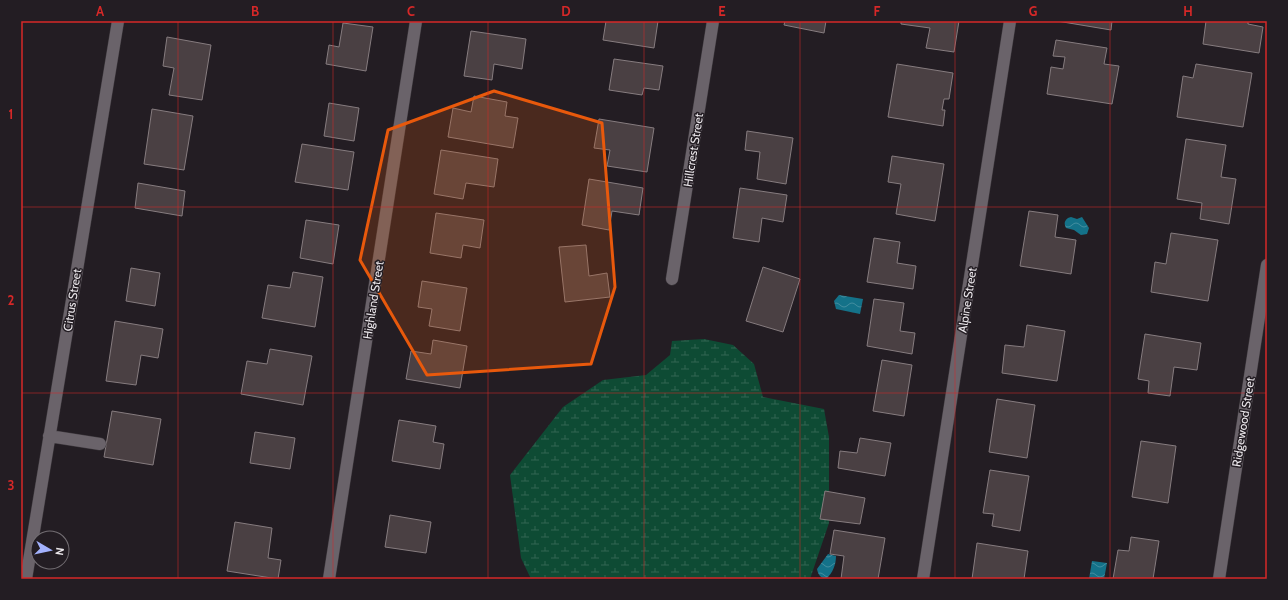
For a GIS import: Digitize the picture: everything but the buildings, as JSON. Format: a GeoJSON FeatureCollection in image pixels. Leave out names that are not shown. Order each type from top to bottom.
{"type":"FeatureCollection","features":[{"type":"Feature","properties":{"kind":"street","name":"Citrus Street"},"geometry":{"type":"LineString","coordinates":[[26,579],[118,21]]}},
{"type":"Feature","properties":{"kind":"street","name":"Highland Street"},"geometry":{"type":"LineString","coordinates":[[329,579],[416,21]]}},
{"type":"Feature","properties":{"kind":"street","name":"Hillcrest Street"},"geometry":{"type":"LineString","coordinates":[[672,279],[713,21]]}},
{"type":"Feature","properties":{"kind":"street","name":"Alpine Street"},"geometry":{"type":"LineString","coordinates":[[923,579],[1010,21]]}},
{"type":"Feature","properties":{"kind":"street","name":"Ridgewood Street"},"geometry":{"type":"LineString","coordinates":[[1218,579],[1262,336],[1267,265]]}},
{"type":"Feature","properties":{"kind":"street"},"geometry":{"type":"LineString","coordinates":[[49,436],[100,444]]}},
{"type":"Feature","properties":{"kind":"highlighted area"},"geometry":{"type":"Polygon","coordinates":[[[494,91],[602,123],[615,287],[591,364],[427,375],[360,260],[388,130],[494,91]]]}},
{"type":"Feature","properties":{"kind":"green space"},"geometry":{"type":"Polygon","coordinates":[[[704,339],[733,345],[754,364],[763,397],[824,409],[829,437],[829,523],[810,579],[531,579],[521,558],[510,475],[563,407],[603,380],[646,375],[670,355],[672,341],[704,339]]]}},
{"type":"Feature","properties":{"kind":"water"},"geometry":{"type":"Polygon","coordinates":[[[1071,217],[1077,219],[1082,217],[1089,228],[1087,234],[1081,235],[1074,230],[1066,228],[1065,221],[1071,217]]]}},
{"type":"Feature","properties":{"kind":"water"},"geometry":{"type":"Polygon","coordinates":[[[839,295],[863,299],[860,314],[836,309],[834,301],[839,295]]]}},
{"type":"Feature","properties":{"kind":"water"},"geometry":{"type":"Polygon","coordinates":[[[828,554],[836,556],[836,559],[832,571],[826,579],[820,576],[817,569],[828,554]]]}},
{"type":"Feature","properties":{"kind":"water"},"geometry":{"type":"Polygon","coordinates":[[[1092,561],[1107,563],[1104,579],[1089,579],[1092,561]]]}}]}
